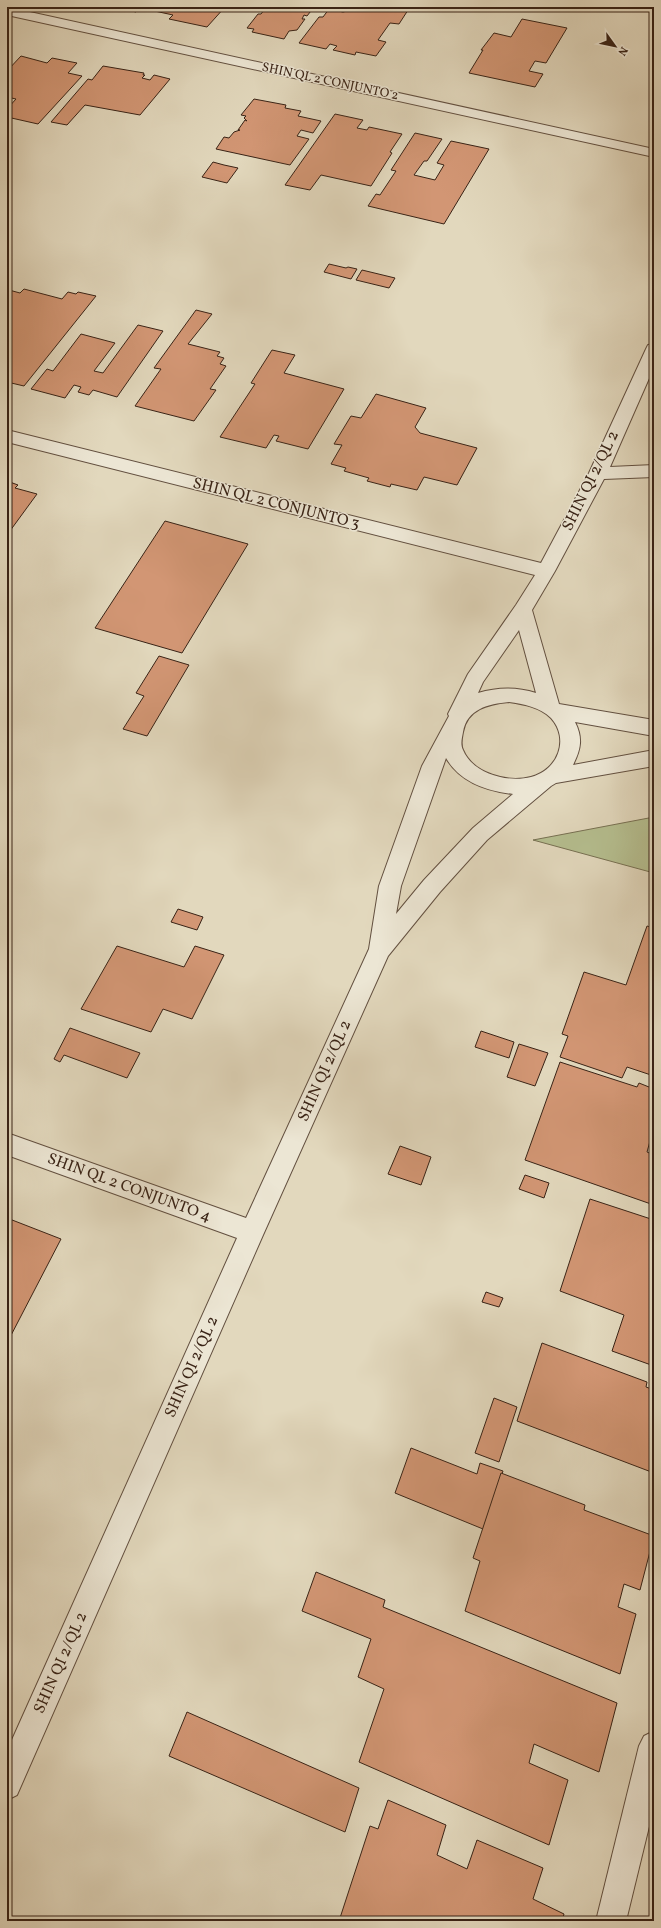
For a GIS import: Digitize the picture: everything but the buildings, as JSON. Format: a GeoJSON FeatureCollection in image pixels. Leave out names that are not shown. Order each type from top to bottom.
{"type":"FeatureCollection","features":[{"type":"Feature","properties":{"kind":"street","name":"SHIN QL 2 CONJUNTO 2"},"geometry":{"type":"LineString","coordinates":[[7,11],[654,153]]}},
{"type":"Feature","properties":{"kind":"street","name":"SHIN QI 2/QL 2"},"geometry":{"type":"LineString","coordinates":[[380,950],[390,886],[432,766],[475,679],[523,610],[546,572],[598,473],[654,349]]}},
{"type":"Feature","properties":{"kind":"street","name":"SHIN QL 2 CONJUNTO 3"},"geometry":{"type":"LineString","coordinates":[[7,436],[546,572]]}},
{"type":"Feature","properties":{"kind":"street"},"geometry":{"type":"LineString","coordinates":[[598,473],[654,471]]}},
{"type":"Feature","properties":{"kind":"street"},"geometry":{"type":"LineString","coordinates":[[523,610],[554,710],[568,728],[571,745],[566,762],[548,778]]}},
{"type":"Feature","properties":{"kind":"street"},"geometry":{"type":"LineString","coordinates":[[654,728],[554,710],[527,696],[500,694],[475,701],[454,722],[451,747],[462,766],[480,780],[505,786],[531,785],[548,778],[654,758]]}},
{"type":"Feature","properties":{"kind":"street","name":"SHIN QI 2/QL 2"},"geometry":{"type":"LineString","coordinates":[[7,1785],[252,1232],[380,950],[432,886],[480,834],[548,778]]}},
{"type":"Feature","properties":{"kind":"street","name":"SHIN QL 2 CONJUNTO 4"},"geometry":{"type":"LineString","coordinates":[[7,1144],[252,1232]]}},
{"type":"Feature","properties":{"kind":"street"},"geometry":{"type":"LineString","coordinates":[[611,1921],[654,1746]]}},
{"type":"Feature","properties":{"kind":"green space"},"geometry":{"type":"Polygon","coordinates":[[[654,817],[654,873],[533,840],[654,817]]]}}]}
